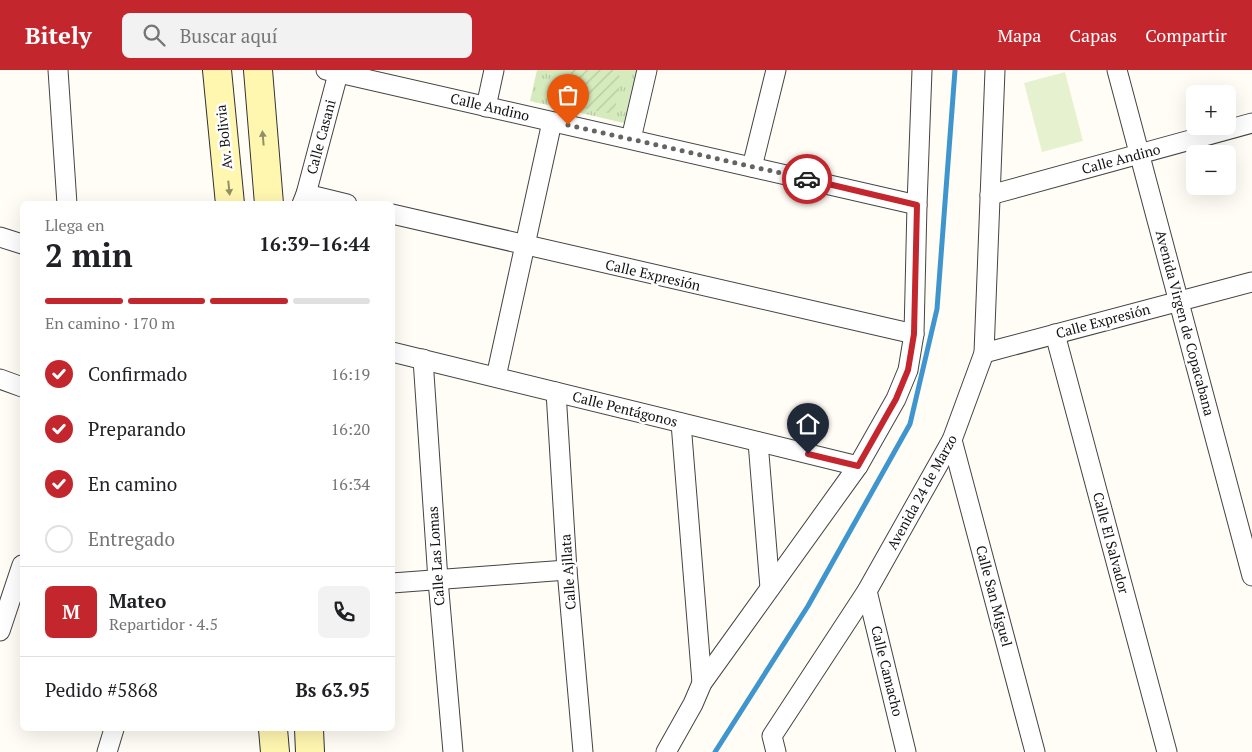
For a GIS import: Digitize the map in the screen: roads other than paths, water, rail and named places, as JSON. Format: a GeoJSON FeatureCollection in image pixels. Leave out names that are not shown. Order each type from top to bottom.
{"type":"FeatureCollection","features":[{"type":"Feature","properties":{"kind":"street"},"geometry":{"type":"LineString","coordinates":[[58,70],[68,201]]}},
{"type":"Feature","properties":{"kind":"street","name":"Av. Bolivia"},"geometry":{"type":"LineString","coordinates":[[217,70],[230,201]]}},
{"type":"Feature","properties":{"kind":"street"},"geometry":{"type":"LineString","coordinates":[[258,70],[269,201]]}},
{"type":"Feature","properties":{"kind":"street"},"geometry":{"type":"LineString","coordinates":[[486,106],[494,70]]}},
{"type":"Feature","properties":{"kind":"street"},"geometry":{"type":"LineString","coordinates":[[631,140],[647,70]]}},
{"type":"Feature","properties":{"kind":"street"},"geometry":{"type":"LineString","coordinates":[[752,167],[776,70]]}},
{"type":"Feature","properties":{"kind":"street"},"geometry":{"type":"LineString","coordinates":[[666,752],[693,704],[702,682],[858,466],[896,399],[908,370],[914,334],[922,70]]}},
{"type":"Feature","properties":{"kind":"street","name":"Avenida 24 de Marzo"},"geometry":{"type":"LineString","coordinates":[[774,744],[867,591],[952,440],[984,353],[995,70]]}},
{"type":"Feature","properties":{"kind":"street","name":"Avenida Virgen de Copacabana"},"geometry":{"type":"LineString","coordinates":[[1117,70],[1252,576]]}},
{"type":"Feature","properties":{"kind":"street","name":"Calle Andino"},"geometry":{"type":"LineString","coordinates":[[334,71],[917,205]]}},
{"type":"Feature","properties":{"kind":"street","name":"Calle Casani"},"geometry":{"type":"LineString","coordinates":[[304,199],[334,71]]}},
{"type":"Feature","properties":{"kind":"street"},"geometry":{"type":"LineString","coordinates":[[496,377],[552,122]]}},
{"type":"Feature","properties":{"kind":"street","name":"Calle Andino"},"geometry":{"type":"LineString","coordinates":[[990,195],[1252,123]]}},
{"type":"Feature","properties":{"kind":"street"},"geometry":{"type":"LineString","coordinates":[[304,199],[321,201]]}},
{"type":"Feature","properties":{"kind":"street","name":"Calle Expresión"},"geometry":{"type":"LineString","coordinates":[[395,215],[914,334]]}},
{"type":"Feature","properties":{"kind":"street"},"geometry":{"type":"LineString","coordinates":[[0,237],[20,243]]}},
{"type":"Feature","properties":{"kind":"street","name":"Calle Expresión"},"geometry":{"type":"LineString","coordinates":[[984,353],[1252,282]]}},
{"type":"Feature","properties":{"kind":"street","name":"Calle El Salvador"},"geometry":{"type":"LineString","coordinates":[[1055,334],[1167,752]]}},
{"type":"Feature","properties":{"kind":"street","name":"Calle Pentágonos"},"geometry":{"type":"LineString","coordinates":[[395,353],[858,466]]}},
{"type":"Feature","properties":{"kind":"street","name":"Calle Las Lomas"},"geometry":{"type":"LineString","coordinates":[[423,359],[438,580],[453,752]]}},
{"type":"Feature","properties":{"kind":"street"},"geometry":{"type":"LineString","coordinates":[[0,379],[20,386]]}},
{"type":"Feature","properties":{"kind":"street","name":"Calle Ajllata"},"geometry":{"type":"LineString","coordinates":[[556,392],[567,570],[582,752]]}},
{"type":"Feature","properties":{"kind":"street"},"geometry":{"type":"LineString","coordinates":[[681,423],[702,682]]}},
{"type":"Feature","properties":{"kind":"street","name":"Calle San Miguel"},"geometry":{"type":"LineString","coordinates":[[952,440],[1035,752]]}},
{"type":"Feature","properties":{"kind":"street"},"geometry":{"type":"LineString","coordinates":[[758,442],[770,588]]}},
{"type":"Feature","properties":{"kind":"street"},"geometry":{"type":"LineString","coordinates":[[395,583],[567,570]]}},
{"type":"Feature","properties":{"kind":"street"},"geometry":{"type":"LineString","coordinates":[[0,631],[20,571]]}},
{"type":"Feature","properties":{"kind":"street","name":"Calle Camacho"},"geometry":{"type":"LineString","coordinates":[[867,591],[906,752]]}},
{"type":"Feature","properties":{"kind":"street"},"geometry":{"type":"LineString","coordinates":[[107,752],[113,731]]}},
{"type":"Feature","properties":{"kind":"street"},"geometry":{"type":"LineString","coordinates":[[273,731],[275,752]]}},
{"type":"Feature","properties":{"kind":"street"},"geometry":{"type":"LineString","coordinates":[[309,731],[310,752]]}},
{"type":"Feature","properties":{"kind":"waterway"},"geometry":{"type":"LineString","coordinates":[[715,752],[808,606],[910,424],[937,309],[955,70]]}}]}
